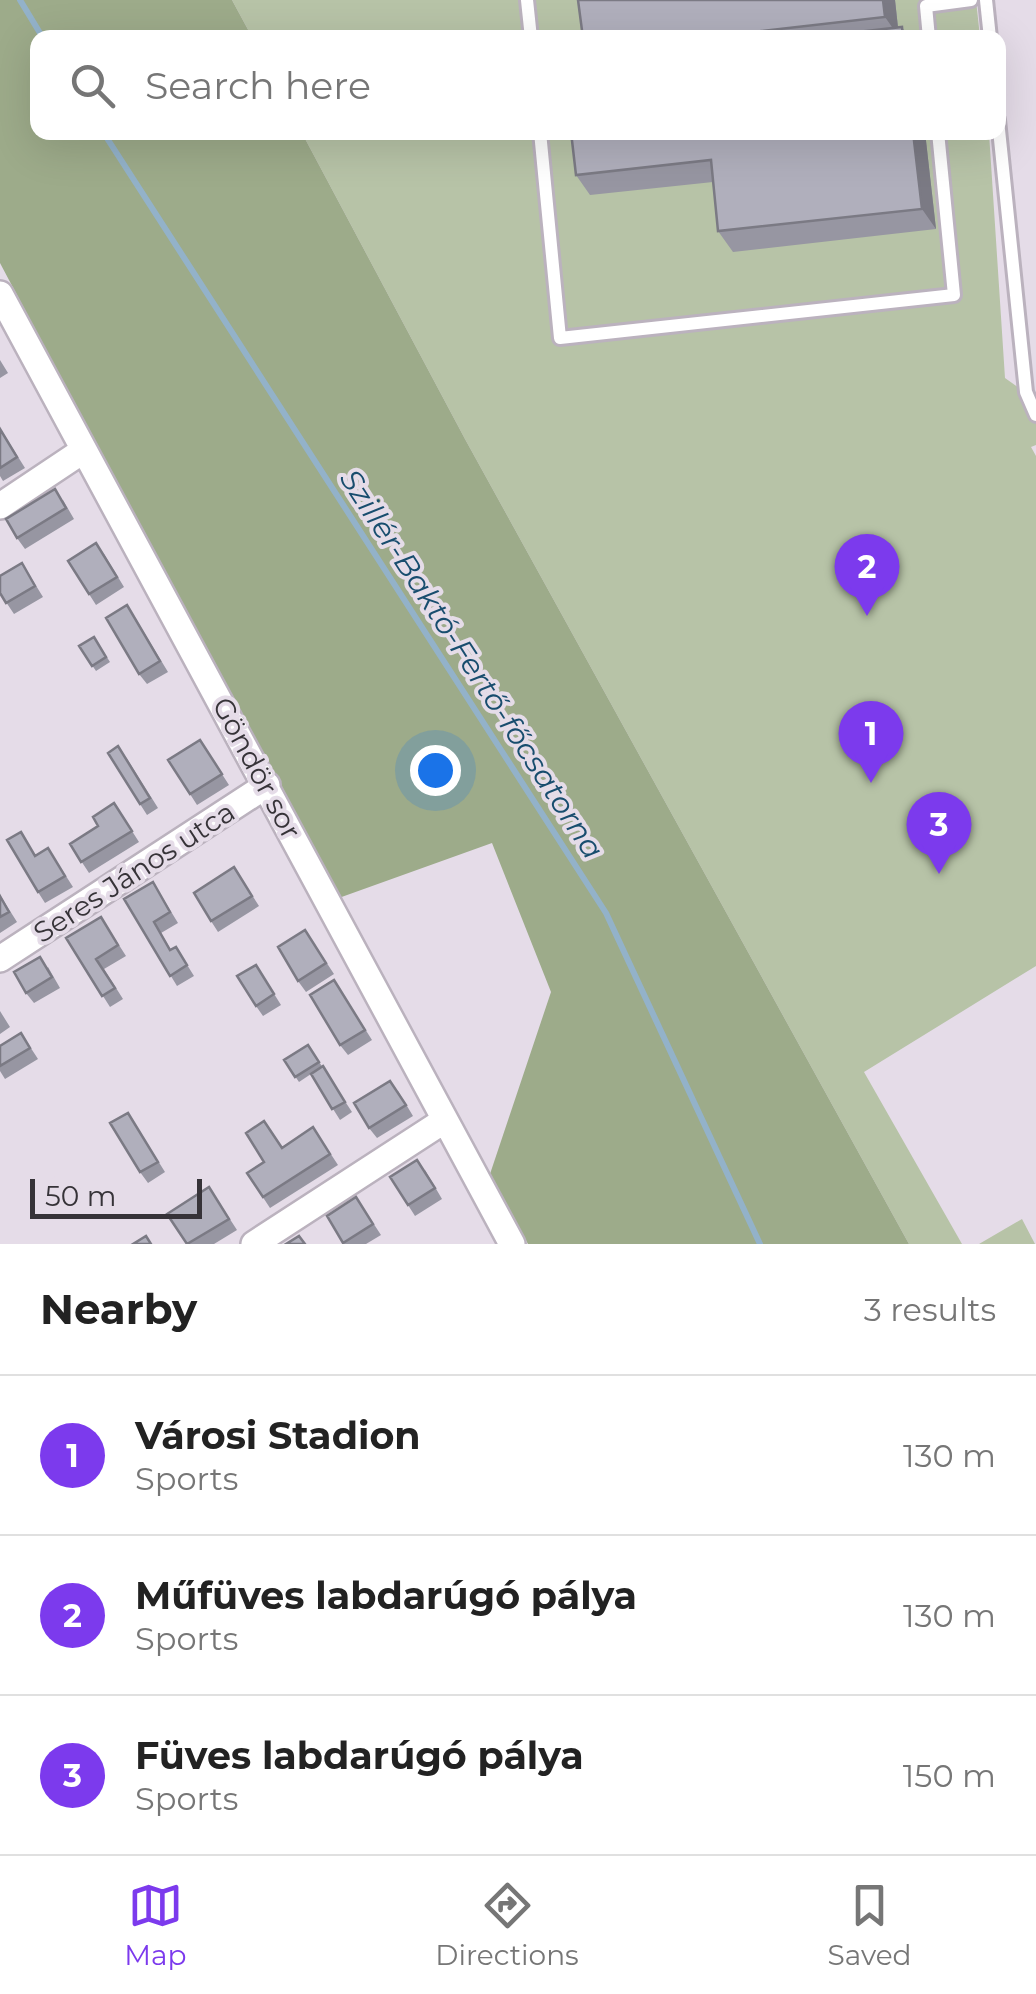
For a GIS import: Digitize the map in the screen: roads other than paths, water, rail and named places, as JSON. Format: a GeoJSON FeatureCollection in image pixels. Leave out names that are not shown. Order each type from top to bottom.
{"type":"FeatureCollection","features":[{"type":"Feature","properties":{"kind":"street","name":"Göndör sor"},"geometry":{"type":"LineString","coordinates":[[0,294],[512,1244]]}},
{"type":"Feature","properties":{"kind":"street"},"geometry":{"type":"LineString","coordinates":[[0,506],[84,450]]}},
{"type":"Feature","properties":{"kind":"street","name":"Seres János utca"},"geometry":{"type":"LineString","coordinates":[[0,959],[267,786]]}},
{"type":"Feature","properties":{"kind":"street"},"geometry":{"type":"LineString","coordinates":[[254,1244],[445,1120]]}},
{"type":"Feature","properties":{"kind":"lane"},"geometry":{"type":"LineString","coordinates":[[528,0],[530,30]]}},
{"type":"Feature","properties":{"kind":"lane"},"geometry":{"type":"LineString","coordinates":[[928,30],[925,3],[971,0]]}},
{"type":"Feature","properties":{"kind":"lane"},"geometry":{"type":"LineString","coordinates":[[986,0],[989,30]]}},
{"type":"Feature","properties":{"kind":"lane"},"geometry":{"type":"LineString","coordinates":[[541,140],[560,338],[954,295],[939,140]]}},
{"type":"Feature","properties":{"kind":"lane"},"geometry":{"type":"LineString","coordinates":[[1000,140],[1026,392],[1036,415]]}},
{"type":"Feature","properties":{"kind":"waterway","name":"Szillér-Baktó-Fertő-főcsatorna"},"geometry":{"type":"LineString","coordinates":[[20,0],[38,30]]}},
{"type":"Feature","properties":{"kind":"waterway","name":"Szillér-Baktó-Fertő-főcsatorna"},"geometry":{"type":"LineString","coordinates":[[108,140],[606,913],[760,1244]]}},
{"type":"Feature","properties":{"kind":"place","name":"Műfüves labdarúgó pálya"},"geometry":{"type":"Point","coordinates":[867,616]}},
{"type":"Feature","properties":{"kind":"place","name":"Városi Stadion"},"geometry":{"type":"Point","coordinates":[871,783]}},
{"type":"Feature","properties":{"kind":"place","name":"Füves labdarúgó pálya"},"geometry":{"type":"Point","coordinates":[939,874]}}]}
